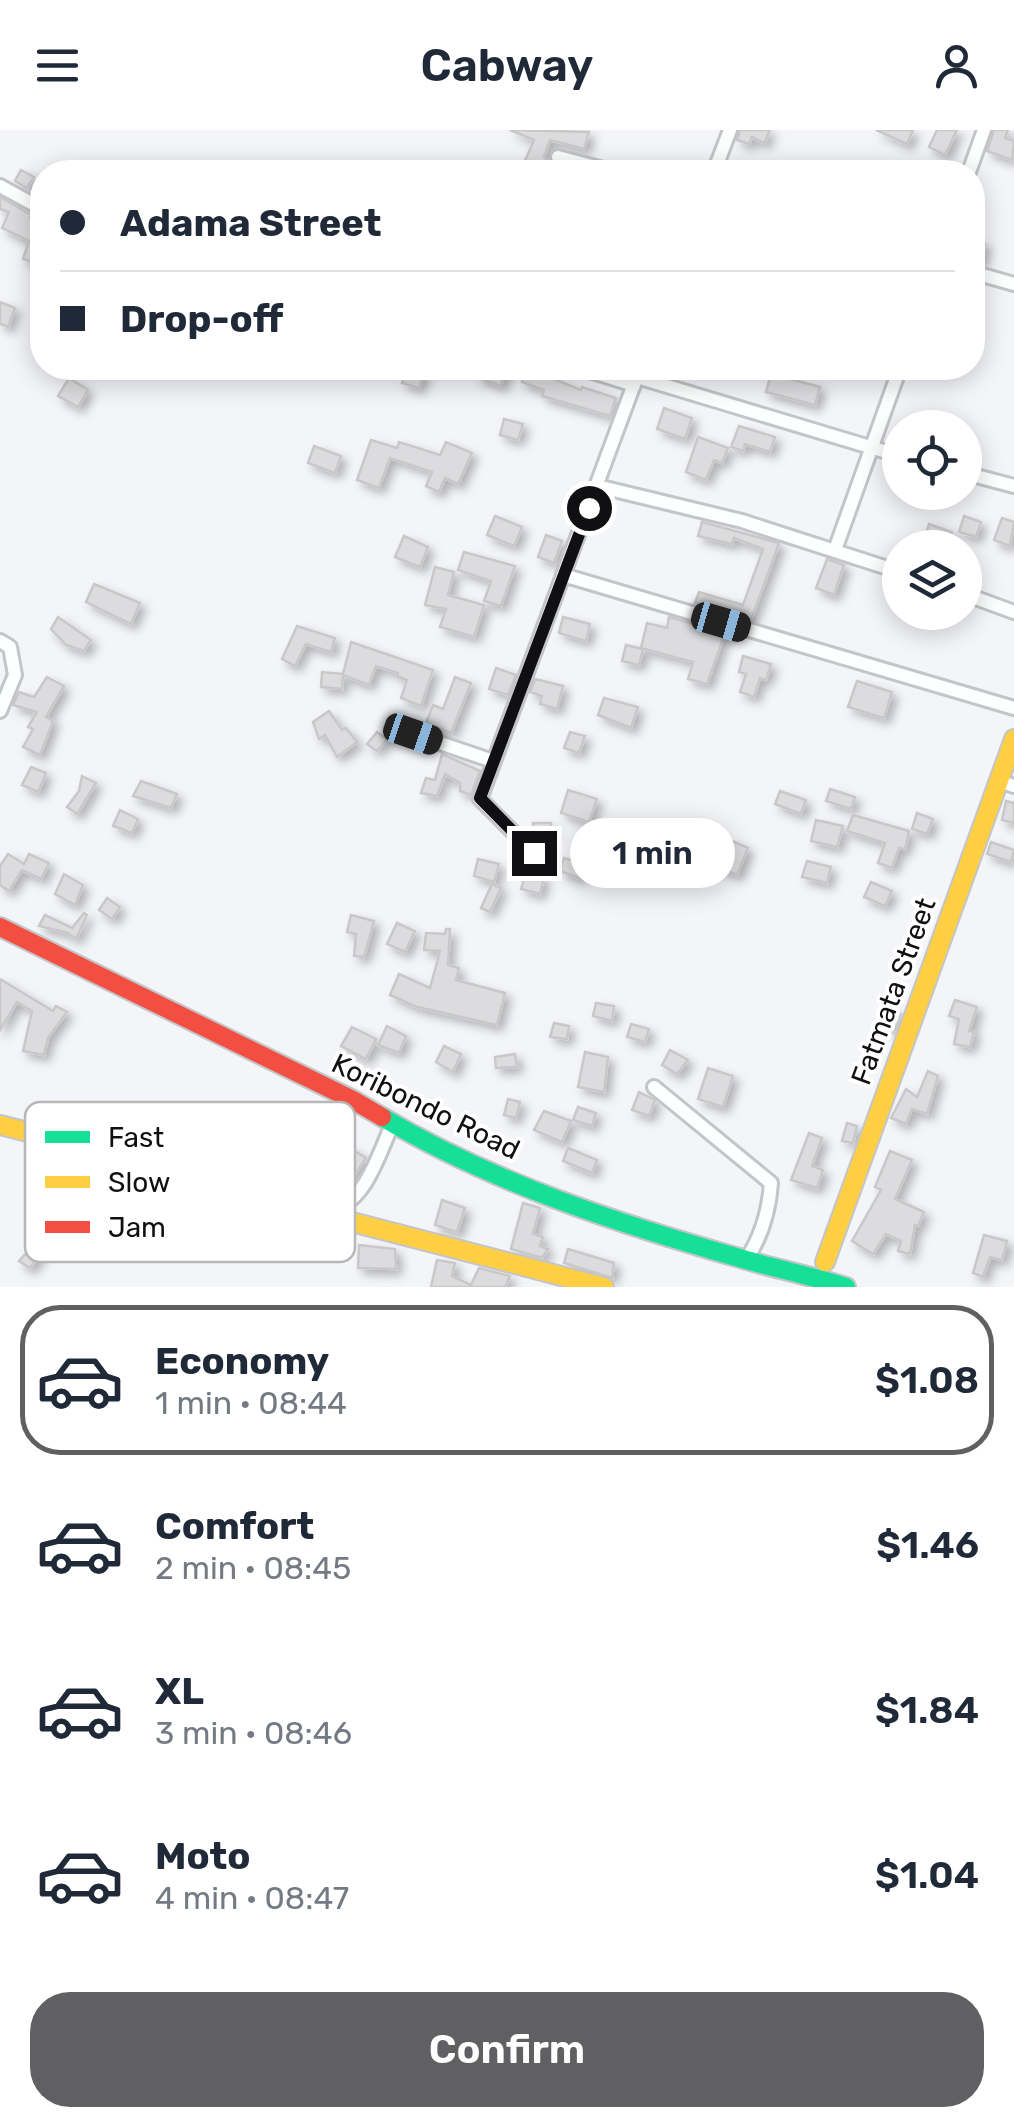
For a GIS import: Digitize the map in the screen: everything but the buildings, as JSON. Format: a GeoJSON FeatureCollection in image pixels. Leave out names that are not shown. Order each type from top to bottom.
{"type":"FeatureCollection","features":[{"type":"Feature","properties":{"kind":"main road","name":"Fatmata Street"},"geometry":{"type":"LineString","coordinates":[[825,1262],[1006,783],[1014,739]]}},
{"type":"Feature","properties":{"kind":"main road","name":"Koribondo Road"},"geometry":{"type":"LineString","coordinates":[[0,926],[352,1100],[392,1125],[480,1168],[790,1278],[846,1287]]}},
{"type":"Feature","properties":{"kind":"main road"},"geometry":{"type":"LineString","coordinates":[[0,1125],[25,1131]]}},
{"type":"Feature","properties":{"kind":"main road"},"geometry":{"type":"LineString","coordinates":[[355,1223],[604,1287]]}},
{"type":"Feature","properties":{"kind":"street"},"geometry":{"type":"LineString","coordinates":[[719,160],[730,130]]}},
{"type":"Feature","properties":{"kind":"street"},"geometry":{"type":"LineString","coordinates":[[973,160],[984,130]]}},
{"type":"Feature","properties":{"kind":"street"},"geometry":{"type":"LineString","coordinates":[[558,157],[569,160]]}},
{"type":"Feature","properties":{"kind":"street"},"geometry":{"type":"LineString","coordinates":[[0,186],[30,202]]}},
{"type":"Feature","properties":{"kind":"street"},"geometry":{"type":"LineString","coordinates":[[985,276],[1014,284]]}},
{"type":"Feature","properties":{"kind":"street"},"geometry":{"type":"LineString","coordinates":[[534,853],[480,798],[636,380]]}},
{"type":"Feature","properties":{"kind":"street"},"geometry":{"type":"LineString","coordinates":[[647,380],[882,451]]}},
{"type":"Feature","properties":{"kind":"street"},"geometry":{"type":"LineString","coordinates":[[835,550],[896,380]]}},
{"type":"Feature","properties":{"kind":"street"},"geometry":{"type":"LineString","coordinates":[[982,478],[1014,486]]}},
{"type":"Feature","properties":{"kind":"street"},"geometry":{"type":"LineString","coordinates":[[597,486],[742,521],[882,566]]}},
{"type":"Feature","properties":{"kind":"street"},"geometry":{"type":"LineString","coordinates":[[563,575],[1014,708]]}},
{"type":"Feature","properties":{"kind":"street"},"geometry":{"type":"LineString","coordinates":[[982,600],[1014,612]]}},
{"type":"Feature","properties":{"kind":"street"},"geometry":{"type":"LineString","coordinates":[[0,641],[10,647],[15,675],[0,712]]}},
{"type":"Feature","properties":{"kind":"street"},"geometry":{"type":"LineString","coordinates":[[413,734],[494,762]]}},
{"type":"Feature","properties":{"kind":"street"},"geometry":{"type":"LineString","coordinates":[[654,1087],[770,1183],[770,1205],[757,1243],[746,1260]]}},
{"type":"Feature","properties":{"kind":"street"},"geometry":{"type":"LineString","coordinates":[[355,1197],[392,1125]]}},
{"type":"Feature","properties":{"kind":"traffic: fast"},"geometry":{"type":"LineString","coordinates":[[382,1117],[468,1162],[558,1200],[696,1246],[846,1287]]}},
{"type":"Feature","properties":{"kind":"traffic: slow"},"geometry":{"type":"LineString","coordinates":[[825,1262],[1014,739]]}},
{"type":"Feature","properties":{"kind":"traffic: slow"},"geometry":{"type":"LineString","coordinates":[[0,1125],[25,1131]]}},
{"type":"Feature","properties":{"kind":"traffic: slow"},"geometry":{"type":"LineString","coordinates":[[355,1223],[604,1287]]}},
{"type":"Feature","properties":{"kind":"traffic: jam"},"geometry":{"type":"LineString","coordinates":[[0,927],[382,1117]]}},
{"type":"Feature","properties":{"kind":"route"},"geometry":{"type":"LineString","coordinates":[[534,853],[480,798],[589,508]]}}]}
